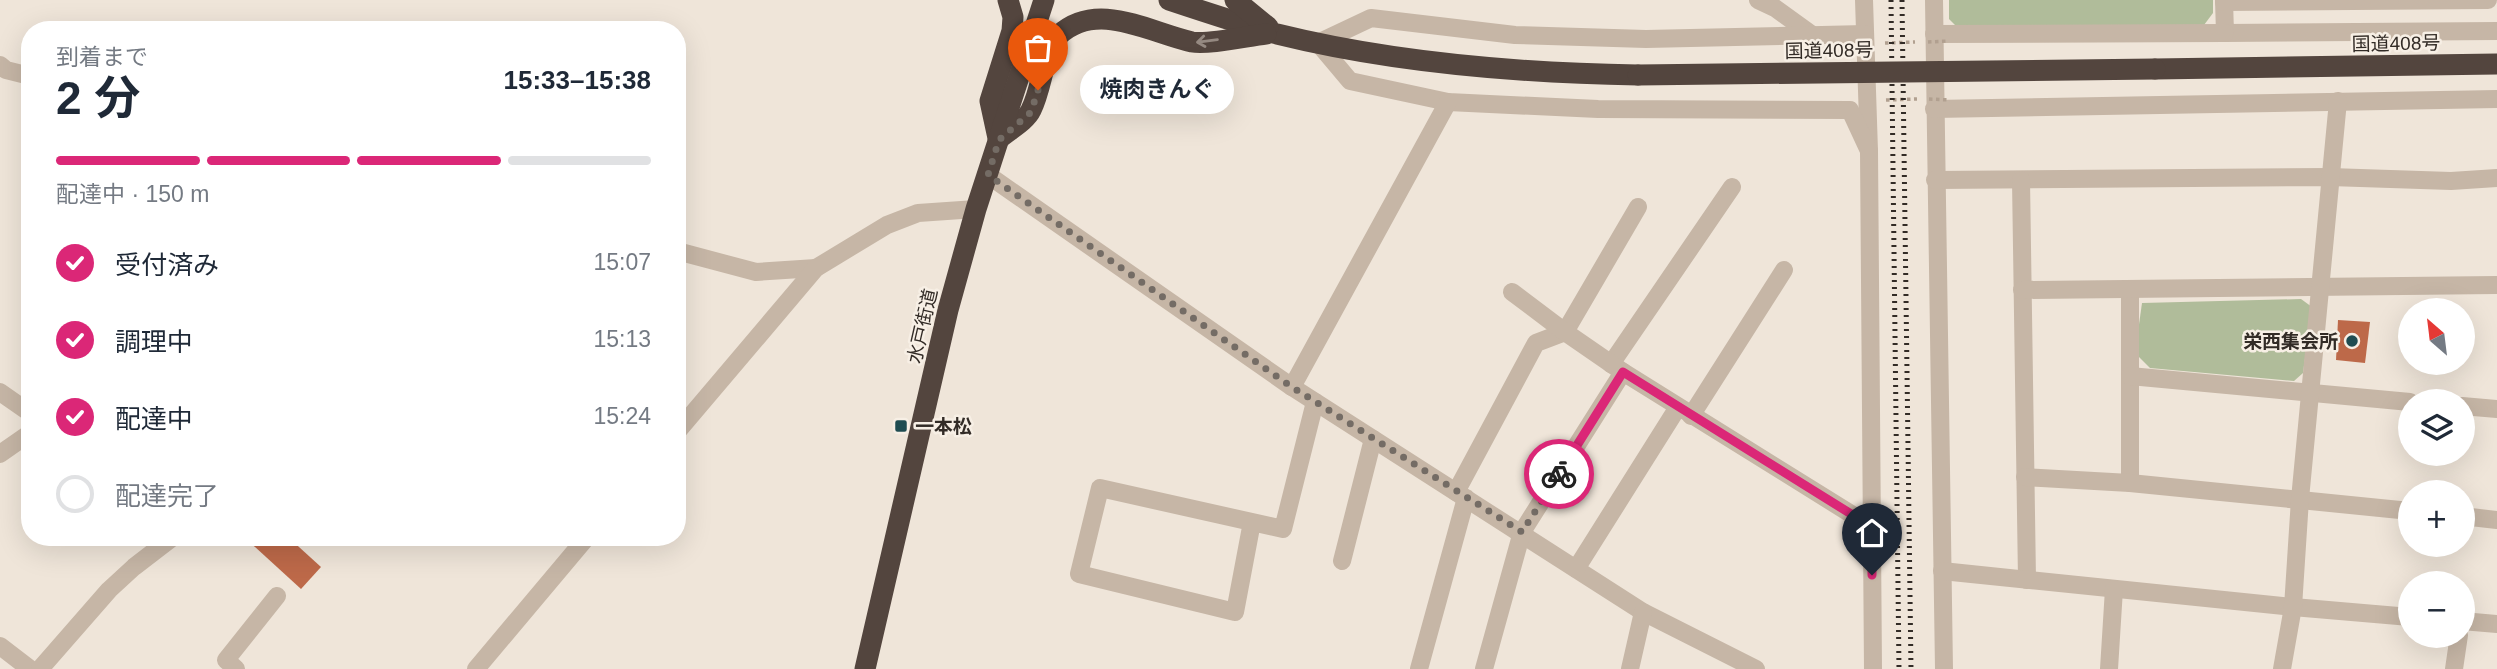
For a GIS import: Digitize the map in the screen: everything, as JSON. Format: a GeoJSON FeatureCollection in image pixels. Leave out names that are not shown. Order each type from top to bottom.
{"type":"FeatureCollection","features":[{"type":"Feature","properties":{"kind":"highway"},"geometry":{"type":"LineString","coordinates":[[1007,0],[1013,18],[1012,31],[990,101],[999,140],[1031,112],[1051,47],[1058,37],[1076,21],[1096,13],[1112,13],[1194,43],[1275,33]]}},
{"type":"Feature","properties":{"kind":"highway","name":"水戸街道"},"geometry":{"type":"LineString","coordinates":[[865,669],[948,310],[976,209],[1044,0]]}},
{"type":"Feature","properties":{"kind":"highway","name":"国道408号"},"geometry":{"type":"LineString","coordinates":[[1170,0],[1275,33],[1318,43],[1457,64],[1566,74],[2497,64]]}},
{"type":"Feature","properties":{"kind":"highway"},"geometry":{"type":"LineString","coordinates":[[1236,0],[1275,33]]}},
{"type":"Feature","properties":{"kind":"street"},"geometry":{"type":"LineString","coordinates":[[1758,0],[1775,8],[1811,34]]}},
{"type":"Feature","properties":{"kind":"street"},"geometry":{"type":"LineString","coordinates":[[1864,0],[1870,38],[1873,669]]}},
{"type":"Feature","properties":{"kind":"street"},"geometry":{"type":"LineString","coordinates":[[1934,0],[1938,102],[1935,180],[1944,669]]}},
{"type":"Feature","properties":{"kind":"street"},"geometry":{"type":"LineString","coordinates":[[2225,33],[2224,1],[2488,0]]}},
{"type":"Feature","properties":{"kind":"street"},"geometry":{"type":"LineString","coordinates":[[2438,30],[2440,1]]}},
{"type":"Feature","properties":{"kind":"street"},"geometry":{"type":"LineString","coordinates":[[1869,151],[1850,110],[1598,109],[1448,102],[1350,81],[1318,43],[1371,18],[1515,35],[1646,39],[1811,34],[1870,38]]}},
{"type":"Feature","properties":{"kind":"street"},"geometry":{"type":"LineString","coordinates":[[1937,39],[2497,31]]}},
{"type":"Feature","properties":{"kind":"street"},"geometry":{"type":"LineString","coordinates":[[0,65],[6,70],[21,74]]}},
{"type":"Feature","properties":{"kind":"street"},"geometry":{"type":"LineString","coordinates":[[1938,102],[2497,99]]}},
{"type":"Feature","properties":{"kind":"street"},"geometry":{"type":"LineString","coordinates":[[2282,669],[2293,607],[2300,499],[2338,101]]}},
{"type":"Feature","properties":{"kind":"street"},"geometry":{"type":"LineString","coordinates":[[1292,387],[1448,102]]}},
{"type":"Feature","properties":{"kind":"street"},"geometry":{"type":"LineString","coordinates":[[988,175],[1315,402],[1522,532],[1643,612],[1756,669]]}},
{"type":"Feature","properties":{"kind":"street"},"geometry":{"type":"LineString","coordinates":[[1935,180],[2330,177],[2451,181],[2497,178]]}},
{"type":"Feature","properties":{"kind":"street"},"geometry":{"type":"LineString","coordinates":[[2021,180],[2027,580]]}},
{"type":"Feature","properties":{"kind":"street"},"geometry":{"type":"LineString","coordinates":[[1484,669],[1522,532],[1617,368],[1732,187]]}},
{"type":"Feature","properties":{"kind":"street"},"geometry":{"type":"LineString","coordinates":[[1419,669],[1461,495],[1536,343],[1564,332],[1638,207]]}},
{"type":"Feature","properties":{"kind":"street"},"geometry":{"type":"LineString","coordinates":[[686,421],[817,268],[887,225],[918,213],[976,209]]}},
{"type":"Feature","properties":{"kind":"street"},"geometry":{"type":"LineString","coordinates":[[686,253],[756,272],[817,268]]}},
{"type":"Feature","properties":{"kind":"street"},"geometry":{"type":"LineString","coordinates":[[1576,569],[1784,270]]}},
{"type":"Feature","properties":{"kind":"street"},"geometry":{"type":"LineString","coordinates":[[2022,290],[2497,285]]}},
{"type":"Feature","properties":{"kind":"street"},"geometry":{"type":"LineString","coordinates":[[2130,289],[2130,483]]}},
{"type":"Feature","properties":{"kind":"street"},"geometry":{"type":"LineString","coordinates":[[1512,292],[1617,368],[1872,527]]}},
{"type":"Feature","properties":{"kind":"street"},"geometry":{"type":"LineString","coordinates":[[2130,376],[2398,401]]}},
{"type":"Feature","properties":{"kind":"street"},"geometry":{"type":"LineString","coordinates":[[0,392],[21,407]]}},
{"type":"Feature","properties":{"kind":"street"},"geometry":{"type":"LineString","coordinates":[[1252,522],[1235,612],[1079,574],[1100,488],[1252,522],[1283,529],[1315,402]]}},
{"type":"Feature","properties":{"kind":"street"},"geometry":{"type":"LineString","coordinates":[[2475,408],[2497,410]]}},
{"type":"Feature","properties":{"kind":"street"},"geometry":{"type":"LineString","coordinates":[[0,454],[21,439]]}},
{"type":"Feature","properties":{"kind":"street"},"geometry":{"type":"LineString","coordinates":[[1342,561],[1373,439]]}},
{"type":"Feature","properties":{"kind":"street"},"geometry":{"type":"LineString","coordinates":[[2025,477],[2130,483],[2398,510]]}},
{"type":"Feature","properties":{"kind":"street"},"geometry":{"type":"LineString","coordinates":[[2475,517],[2497,520]]}},
{"type":"Feature","properties":{"kind":"street"},"geometry":{"type":"LineString","coordinates":[[40,669],[109,590],[161,546]]}},
{"type":"Feature","properties":{"kind":"street"},"geometry":{"type":"LineString","coordinates":[[475,669],[579,546]]}},
{"type":"Feature","properties":{"kind":"street"},"geometry":{"type":"LineString","coordinates":[[1942,572],[2398,616]]}},
{"type":"Feature","properties":{"kind":"street"},"geometry":{"type":"LineString","coordinates":[[2109,669],[2114,589]]}},
{"type":"Feature","properties":{"kind":"street"},"geometry":{"type":"LineString","coordinates":[[236,669],[226,660],[277,596]]}},
{"type":"Feature","properties":{"kind":"street"},"geometry":{"type":"LineString","coordinates":[[1630,669],[1643,612]]}},
{"type":"Feature","properties":{"kind":"street"},"geometry":{"type":"LineString","coordinates":[[2475,622],[2497,624]]}},
{"type":"Feature","properties":{"kind":"street"},"geometry":{"type":"LineString","coordinates":[[0,646],[23,666]]}},
{"type":"Feature","properties":{"kind":"street"},"geometry":{"type":"LineString","coordinates":[[2454,669],[2457,648]]}},
{"type":"Feature","properties":{"kind":"path"},"geometry":{"type":"LineString","coordinates":[[1870,38],[1915,42]]}},
{"type":"Feature","properties":{"kind":"path"},"geometry":{"type":"LineString","coordinates":[[1876,100],[1938,102]]}},
{"type":"Feature","properties":{"kind":"green space"},"geometry":{"type":"Polygon","coordinates":[[[1949,0],[2213,0],[2213,13],[2204,25],[1961,31],[1949,19],[1949,0]]]}},
{"type":"Feature","properties":{"kind":"green space"},"geometry":{"type":"Polygon","coordinates":[[[2301,299],[2312,307],[2303,373],[2294,381],[2150,368],[2135,353],[2142,303],[2301,299]]]}},
{"type":"Feature","properties":{"kind":"building","name":"栄西集会所"},"geometry":{"type":"Polygon","coordinates":[[[2338,320],[2370,322],[2365,363],[2336,360],[2338,320]]]}},
{"type":"Feature","properties":{"kind":"building"},"geometry":{"type":"Polygon","coordinates":[[[254,546],[298,546],[321,567],[301,589],[254,546]]]}},
{"type":"Feature","properties":{"kind":"railway"},"geometry":{"type":"LineString","coordinates":[[1891,0],[1899,669]]}},
{"type":"Feature","properties":{"kind":"railway"},"geometry":{"type":"LineString","coordinates":[[1902,0],[1911,669]]}},
{"type":"Feature","properties":{"kind":"way so far"},"geometry":{"type":"LineString","coordinates":[[1038,90],[1031,112],[999,140],[988,175],[1292,387],[1522,532],[1559,474]]}},
{"type":"Feature","properties":{"kind":"place","name":"焼肉きんぐ"},"geometry":{"type":"Point","coordinates":[1038,90]}},
{"type":"Feature","properties":{"kind":"place","name":"栄西集会所"},"geometry":{"type":"Point","coordinates":[2352,341]}},
{"type":"Feature","properties":{"kind":"place","name":"一本松"},"geometry":{"type":"Point","coordinates":[901,426]}},
{"type":"Feature","properties":{"kind":"route"},"geometry":{"type":"LineString","coordinates":[[1559,474],[1623,372],[1872,527],[1872,575]]}}]}
